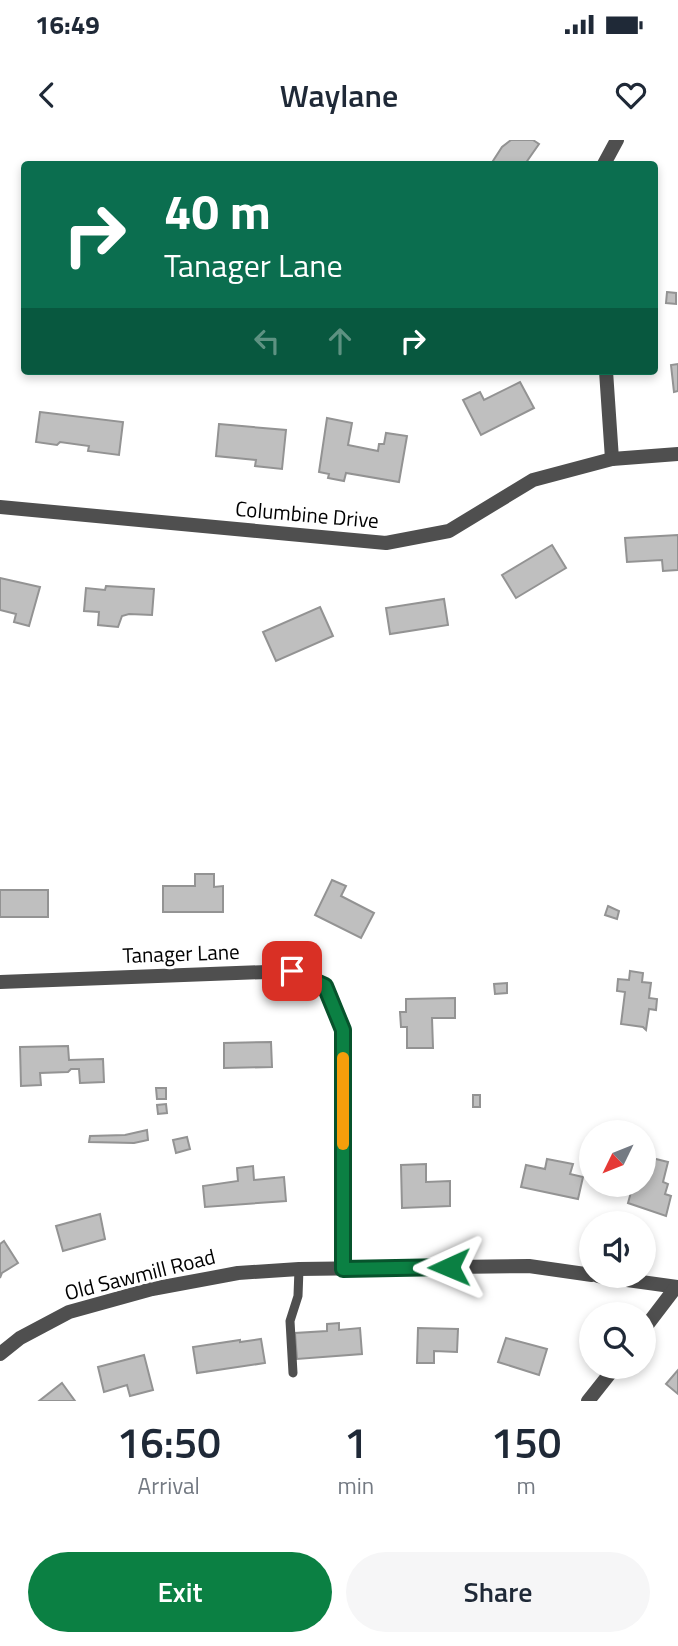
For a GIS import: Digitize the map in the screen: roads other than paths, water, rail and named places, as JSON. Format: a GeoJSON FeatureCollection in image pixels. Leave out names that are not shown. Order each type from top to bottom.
{"type":"FeatureCollection","features":[{"type":"Feature","properties":{"kind":"street"},"geometry":{"type":"LineString","coordinates":[[606,161],[617,140]]}},
{"type":"Feature","properties":{"kind":"street"},"geometry":{"type":"LineString","coordinates":[[606,375],[612,459]]}},
{"type":"Feature","properties":{"kind":"street","name":"Columbine Drive"},"geometry":{"type":"LineString","coordinates":[[0,507],[386,543],[449,531],[533,480],[612,459],[678,454]]}},
{"type":"Feature","properties":{"kind":"street","name":"Tanager Lane"},"geometry":{"type":"LineString","coordinates":[[0,982],[292,971],[325,986],[343,1030],[343,1269]]}},
{"type":"Feature","properties":{"kind":"street","name":"Old Sawmill Road"},"geometry":{"type":"LineString","coordinates":[[0,1354],[20,1338],[69,1312],[152,1289],[238,1272],[529,1266],[579,1273]]}},
{"type":"Feature","properties":{"kind":"street"},"geometry":{"type":"LineString","coordinates":[[656,1284],[677,1287]]}},
{"type":"Feature","properties":{"kind":"street"},"geometry":{"type":"LineString","coordinates":[[656,1313],[677,1287]]}},
{"type":"Feature","properties":{"kind":"street"},"geometry":{"type":"LineString","coordinates":[[588,1401],[605,1379]]}},
{"type":"Feature","properties":{"kind":"lane"},"geometry":{"type":"LineString","coordinates":[[293,1373],[290,1321],[298,1296],[299,1269]]}}]}
